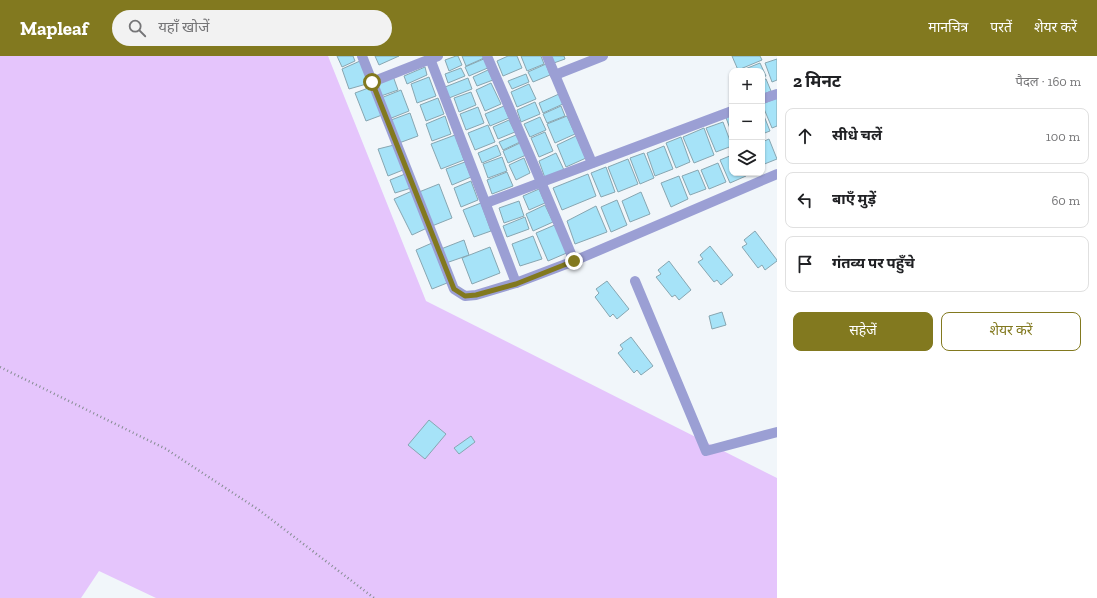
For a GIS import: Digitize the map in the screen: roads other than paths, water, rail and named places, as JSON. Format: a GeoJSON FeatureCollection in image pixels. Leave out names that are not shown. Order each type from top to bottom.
{"type":"FeatureCollection","features":[{"type":"Feature","properties":{"kind":"street"},"geometry":{"type":"LineString","coordinates":[[362,56],[454,289],[465,296],[476,295],[516,284],[574,261],[777,174]]}},
{"type":"Feature","properties":{"kind":"street"},"geometry":{"type":"LineString","coordinates":[[487,56],[574,261]]}},
{"type":"Feature","properties":{"kind":"street"},"geometry":{"type":"LineString","coordinates":[[547,56],[592,163]]}},
{"type":"Feature","properties":{"kind":"street"},"geometry":{"type":"LineString","coordinates":[[555,75],[603,56]]}},
{"type":"Feature","properties":{"kind":"street"},"geometry":{"type":"LineString","coordinates":[[372,82],[433,57],[516,284]]}},
{"type":"Feature","properties":{"kind":"street"},"geometry":{"type":"LineString","coordinates":[[765,98],[777,94]]}},
{"type":"Feature","properties":{"kind":"street"},"geometry":{"type":"LineString","coordinates":[[486,203],[729,111]]}},
{"type":"Feature","properties":{"kind":"street"},"geometry":{"type":"LineString","coordinates":[[635,281],[706,451],[777,432]]}}]}
